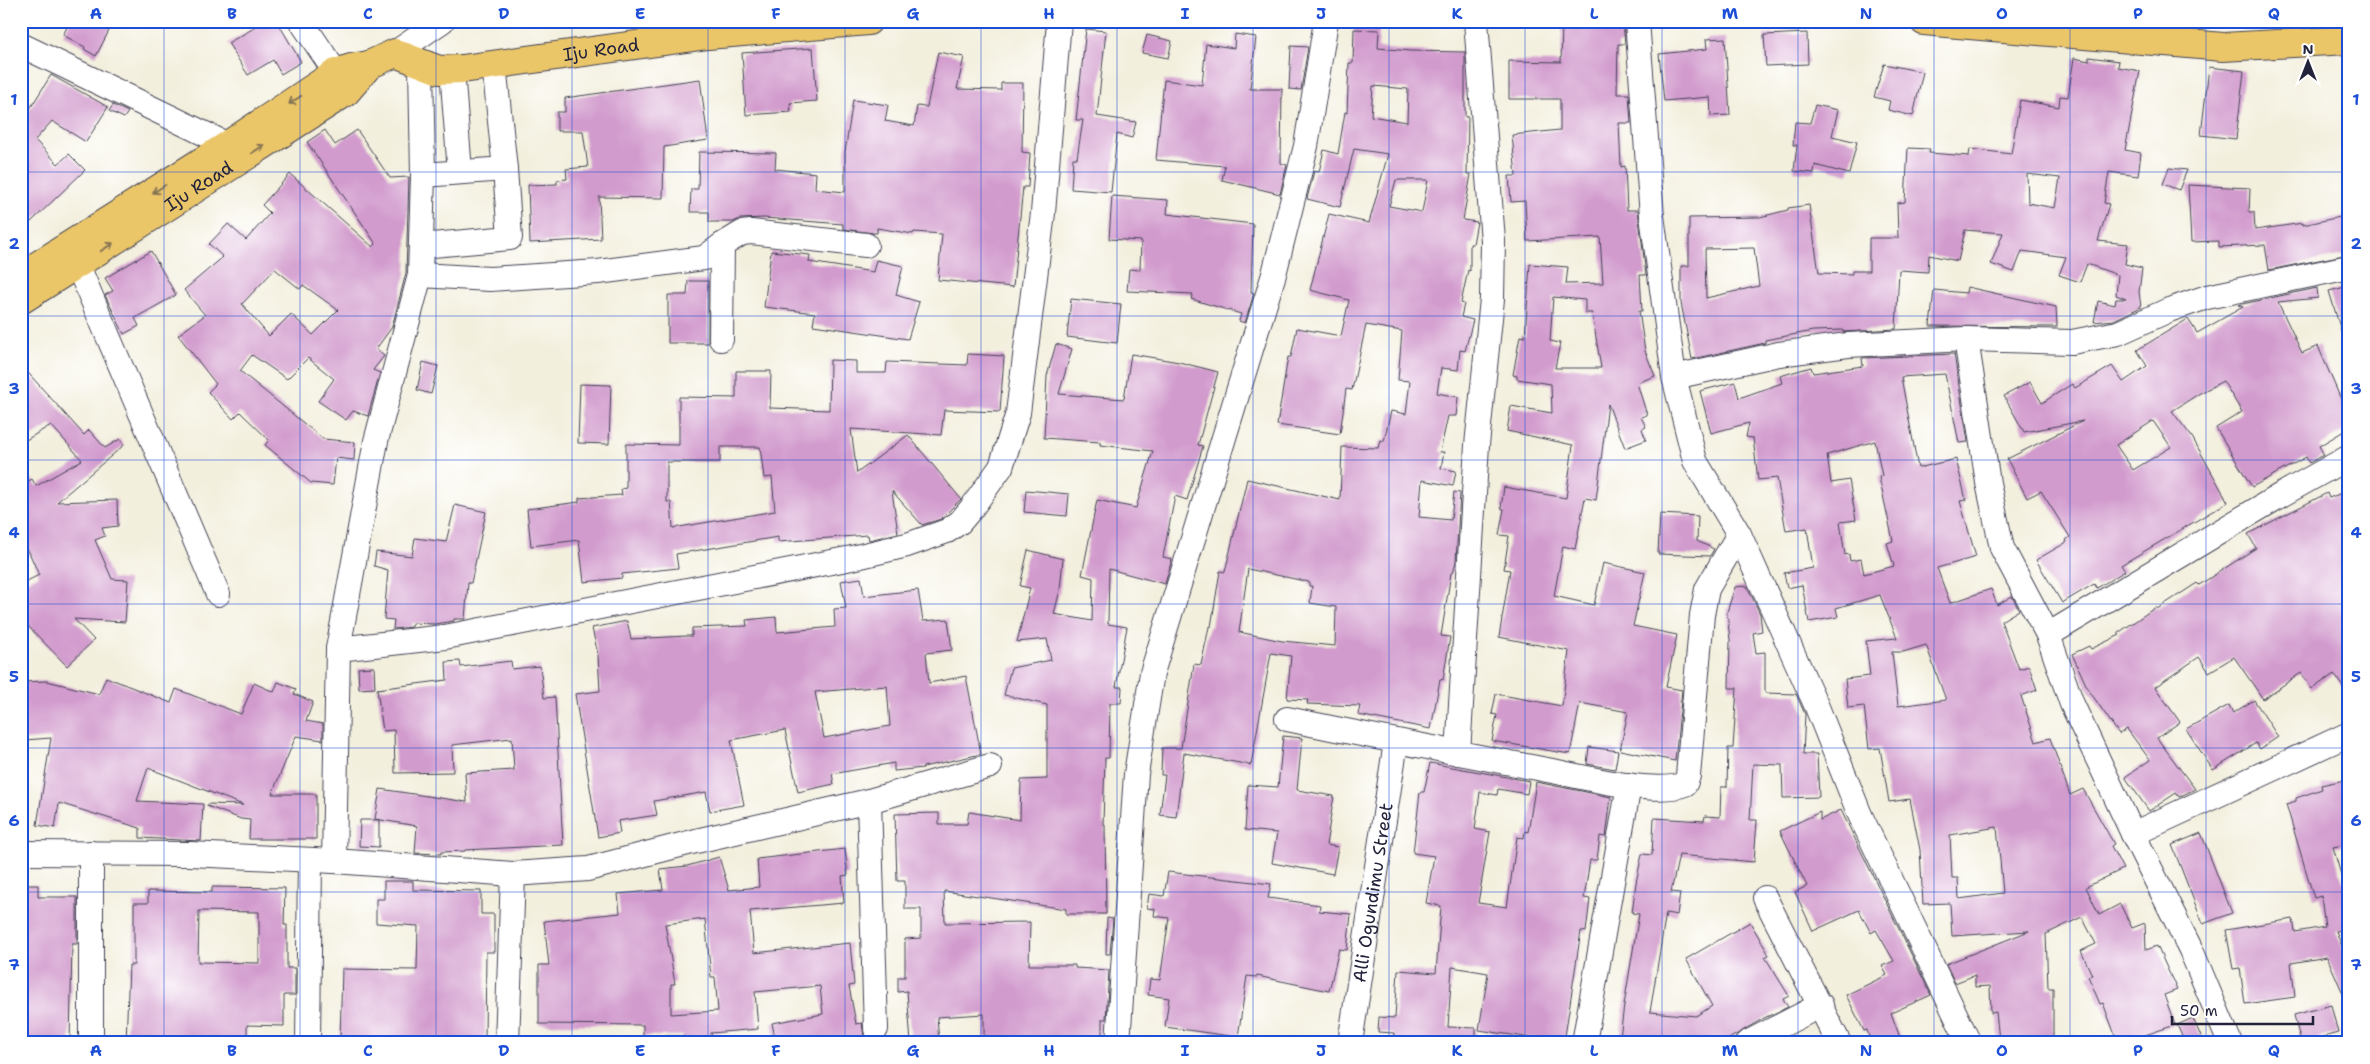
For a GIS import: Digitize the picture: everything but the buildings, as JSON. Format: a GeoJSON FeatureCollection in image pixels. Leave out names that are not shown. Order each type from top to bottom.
{"type":"FeatureCollection","features":[{"type":"Feature","properties":{"kind":"main road","name":"Iju Road"},"geometry":{"type":"LineString","coordinates":[[21,300],[78,266],[341,83],[351,68],[369,65],[395,53],[421,65],[439,70],[452,70],[708,35],[868,21]]}},
{"type":"Feature","properties":{"kind":"main road"},"geometry":{"type":"LineString","coordinates":[[1924,21],[2223,47],[2348,46]]}},
{"type":"Feature","properties":{"kind":"main road","name":"Iju Road"},"geometry":{"type":"LineString","coordinates":[[21,276],[228,146],[341,83]]}},
{"type":"Feature","properties":{"kind":"street"},"geometry":{"type":"LineString","coordinates":[[301,21],[341,83]]}},
{"type":"Feature","properties":{"kind":"street"},"geometry":{"type":"LineString","coordinates":[[395,53],[442,21]]}},
{"type":"Feature","properties":{"kind":"street"},"geometry":{"type":"LineString","coordinates":[[338,649],[445,638],[852,558],[906,546],[947,530],[960,522],[1001,467],[1018,413],[1043,213],[1059,21]]}},
{"type":"Feature","properties":{"kind":"street"},"geometry":{"type":"LineString","coordinates":[[1118,1043],[1136,774],[1152,673],[1274,274],[1306,146],[1326,21]]}},
{"type":"Feature","properties":{"kind":"street"},"geometry":{"type":"LineString","coordinates":[[1458,753],[1477,445],[1492,299],[1493,241],[1476,21]]}},
{"type":"Feature","properties":{"kind":"street"},"geometry":{"type":"LineString","coordinates":[[1637,21],[1652,216],[1674,377],[1695,461],[1739,534],[1816,707],[1860,815],[1969,1043]]}},
{"type":"Feature","properties":{"kind":"street"},"geometry":{"type":"LineString","coordinates":[[21,45],[228,146]]}},
{"type":"Feature","properties":{"kind":"street"},"geometry":{"type":"LineString","coordinates":[[421,246],[510,238],[494,64]]}},
{"type":"Feature","properties":{"kind":"street"},"geometry":{"type":"LineString","coordinates":[[334,861],[338,649],[376,441],[420,275],[423,175],[421,65]]}},
{"type":"Feature","properties":{"kind":"street"},"geometry":{"type":"LineString","coordinates":[[452,70],[460,172]]}},
{"type":"Feature","properties":{"kind":"street"},"geometry":{"type":"LineString","coordinates":[[423,175],[505,168]]}},
{"type":"Feature","properties":{"kind":"street"},"geometry":{"type":"LineString","coordinates":[[420,275],[490,279],[598,272],[704,258],[742,233],[751,232],[866,245]]}},
{"type":"Feature","properties":{"kind":"street"},"geometry":{"type":"LineString","coordinates":[[721,339],[722,245]]}},
{"type":"Feature","properties":{"kind":"street"},"geometry":{"type":"LineString","coordinates":[[78,266],[218,594]]}},
{"type":"Feature","properties":{"kind":"street"},"geometry":{"type":"LineString","coordinates":[[1674,377],[1779,354],[1848,345],[1966,339],[2072,342],[2118,333],[2168,310],[2207,297],[2349,266]]}},
{"type":"Feature","properties":{"kind":"street"},"geometry":{"type":"LineString","coordinates":[[1966,339],[1988,483],[2002,548],[2048,635],[2072,704],[2133,834],[2191,950],[2230,1043]]}},
{"type":"Feature","properties":{"kind":"street"},"geometry":{"type":"LineString","coordinates":[[2048,635],[2281,495],[2349,457]]}},
{"type":"Feature","properties":{"kind":"street"},"geometry":{"type":"LineString","coordinates":[[1287,718],[1396,742],[1629,785],[1676,788],[1685,784],[1688,776],[1702,615],[1707,589],[1739,534]]}},
{"type":"Feature","properties":{"kind":"street"},"geometry":{"type":"LineString","coordinates":[[2133,834],[2349,734]]}},
{"type":"Feature","properties":{"kind":"street","name":"Alli Ogundimu Street"},"geometry":{"type":"LineString","coordinates":[[1350,1043],[1396,742]]}},
{"type":"Feature","properties":{"kind":"street"},"geometry":{"type":"LineString","coordinates":[[21,853],[190,854],[334,861],[513,874],[588,868],[869,801],[990,766]]}},
{"type":"Feature","properties":{"kind":"street"},"geometry":{"type":"LineString","coordinates":[[1584,1043],[1629,785]]}},
{"type":"Feature","properties":{"kind":"street"},"geometry":{"type":"LineString","coordinates":[[869,801],[876,1029]]}},
{"type":"Feature","properties":{"kind":"street"},"geometry":{"type":"LineString","coordinates":[[91,853],[91,1043]]}},
{"type":"Feature","properties":{"kind":"street"},"geometry":{"type":"LineString","coordinates":[[308,1043],[310,860]]}},
{"type":"Feature","properties":{"kind":"street"},"geometry":{"type":"LineString","coordinates":[[507,1043],[513,874]]}},
{"type":"Feature","properties":{"kind":"street"},"geometry":{"type":"LineString","coordinates":[[1765,898],[1839,1043]]}},
{"type":"Feature","properties":{"kind":"street"},"geometry":{"type":"LineString","coordinates":[[1747,1043],[1821,1005]]}}]}
